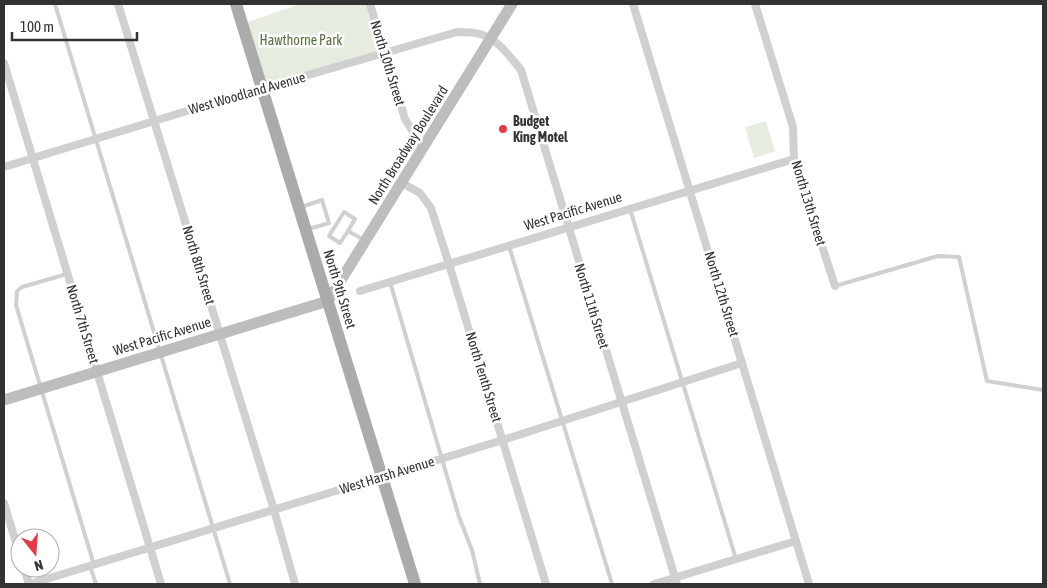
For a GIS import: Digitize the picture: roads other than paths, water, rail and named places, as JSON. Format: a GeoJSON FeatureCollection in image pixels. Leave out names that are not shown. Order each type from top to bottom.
{"type":"FeatureCollection","features":[{"type":"Feature","properties":{"kind":"main road","name":"North 9th Street"},"geometry":{"type":"LineString","coordinates":[[236,4],[415,584]]}},
{"type":"Feature","properties":{"kind":"main road","name":"North Broadway Boulevard"},"geometry":{"type":"LineString","coordinates":[[328,301],[512,4]]}},
{"type":"Feature","properties":{"kind":"main road","name":"West Pacific Avenue"},"geometry":{"type":"LineString","coordinates":[[4,400],[328,301]]}},
{"type":"Feature","properties":{"kind":"street","name":"North 8th Street"},"geometry":{"type":"LineString","coordinates":[[118,4],[274,510],[295,584]]}},
{"type":"Feature","properties":{"kind":"street","name":"North 10th Street"},"geometry":{"type":"LineString","coordinates":[[370,4],[405,119],[423,148]]}},
{"type":"Feature","properties":{"kind":"street","name":"North 12th Street"},"geometry":{"type":"LineString","coordinates":[[633,4],[809,584]]}},
{"type":"Feature","properties":{"kind":"street","name":"North 13th Street"},"geometry":{"type":"LineString","coordinates":[[755,4],[792,127],[794,158],[835,286]]}},
{"type":"Feature","properties":{"kind":"street","name":"West Woodland Avenue"},"geometry":{"type":"LineString","coordinates":[[4,167],[261,88],[457,32],[480,34],[491,39]]}},
{"type":"Feature","properties":{"kind":"street","name":"North 11th Street"},"geometry":{"type":"LineString","coordinates":[[491,39],[501,47],[521,70],[676,581]]}},
{"type":"Feature","properties":{"kind":"street","name":"North 7th Street"},"geometry":{"type":"LineString","coordinates":[[4,63],[161,584]]}},
{"type":"Feature","properties":{"kind":"street","name":"West Pacific Avenue"},"geometry":{"type":"LineString","coordinates":[[360,291],[794,158]]}},
{"type":"Feature","properties":{"kind":"street","name":"North Tenth Street"},"geometry":{"type":"LineString","coordinates":[[402,183],[420,193],[431,208],[546,584]]}},
{"type":"Feature","properties":{"kind":"street","name":"West Harsh Avenue"},"geometry":{"type":"LineString","coordinates":[[29,584],[503,440],[742,363]]}},
{"type":"Feature","properties":{"kind":"street"},"geometry":{"type":"LineString","coordinates":[[4,503],[12,528]]}},
{"type":"Feature","properties":{"kind":"street"},"geometry":{"type":"LineString","coordinates":[[654,584],[676,581],[736,559],[796,541]]}},
{"type":"Feature","properties":{"kind":"lane"},"geometry":{"type":"LineString","coordinates":[[55,4],[230,584]]}},
{"type":"Feature","properties":{"kind":"lane"},"geometry":{"type":"LineString","coordinates":[[299,207],[322,200],[328,223]]}},
{"type":"Feature","properties":{"kind":"lane"},"geometry":{"type":"LineString","coordinates":[[630,209],[736,559]]}},
{"type":"Feature","properties":{"kind":"lane"},"geometry":{"type":"LineString","coordinates":[[344,212],[355,218],[340,243],[329,236],[336,224],[342,218],[344,212]]}},
{"type":"Feature","properties":{"kind":"lane"},"geometry":{"type":"LineString","coordinates":[[306,230],[328,223],[336,224]]}},
{"type":"Feature","properties":{"kind":"lane"},"geometry":{"type":"LineString","coordinates":[[348,231],[366,241]]}},
{"type":"Feature","properties":{"kind":"lane"},"geometry":{"type":"LineString","coordinates":[[509,246],[612,584]]}},
{"type":"Feature","properties":{"kind":"lane"},"geometry":{"type":"LineString","coordinates":[[835,286],[938,256],[959,257],[987,381],[1043,390]]}},
{"type":"Feature","properties":{"kind":"lane"},"geometry":{"type":"LineString","coordinates":[[67,274],[22,287],[18,291],[16,305],[96,584]]}},
{"type":"Feature","properties":{"kind":"lane"},"geometry":{"type":"LineString","coordinates":[[390,282],[459,517],[472,550],[480,584]]}},
{"type":"Feature","properties":{"kind":"place","name":"Budget King Motel"},"geometry":{"type":"Point","coordinates":[503,129]}},
{"type":"Feature","properties":{"kind":"park label","name":"Hawthorne Park"},"geometry":{"type":"Point","coordinates":[301,40]}}]}
